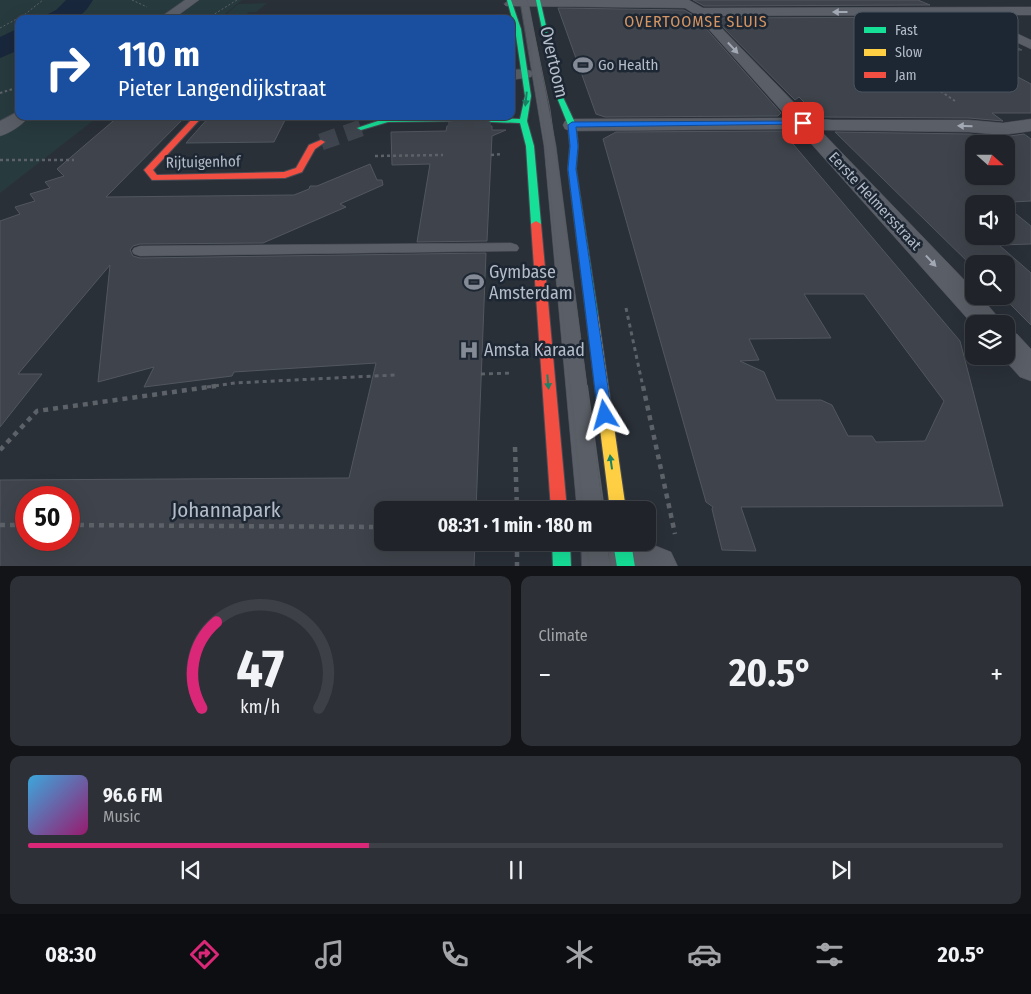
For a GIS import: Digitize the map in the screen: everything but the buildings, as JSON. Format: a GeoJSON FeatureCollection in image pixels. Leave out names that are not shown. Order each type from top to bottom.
{"type":"FeatureCollection","features":[{"type":"Feature","properties":{"kind":"main road","name":"Overtoom"},"geometry":{"type":"LineString","coordinates":[[524,2],[515,29],[518,75],[528,96],[524,121],[530,146],[558,501]]}},
{"type":"Feature","properties":{"kind":"main road","name":"Overtoom"},"geometry":{"type":"LineString","coordinates":[[524,2],[572,125],[574,146],[572,169],[617,501]]}},
{"type":"Feature","properties":{"kind":"main road","name":"Rijtuigenhof"},"geometry":{"type":"LineString","coordinates":[[195,120],[148,170],[155,178],[285,175],[299,170],[312,147],[321,142]]}},
{"type":"Feature","properties":{"kind":"main road"},"geometry":{"type":"LineString","coordinates":[[361,128],[386,120]]}},
{"type":"Feature","properties":{"kind":"main road"},"geometry":{"type":"LineString","coordinates":[[491,120],[524,121]]}},
{"type":"Feature","properties":{"kind":"main road"},"geometry":{"type":"LineString","coordinates":[[561,551],[562,566]]}},
{"type":"Feature","properties":{"kind":"main road"},"geometry":{"type":"LineString","coordinates":[[624,551],[626,566]]}},
{"type":"Feature","properties":{"kind":"street"},"geometry":{"type":"LineString","coordinates":[[170,15],[193,0]]}},
{"type":"Feature","properties":{"kind":"street"},"geometry":{"type":"LineString","coordinates":[[934,0],[959,12]]}},
{"type":"Feature","properties":{"kind":"street"},"geometry":{"type":"LineString","coordinates":[[524,2],[683,2],[700,12],[1031,11]]}},
{"type":"Feature","properties":{"kind":"street","name":"Eerste Helmersstraat"},"geometry":{"type":"LineString","coordinates":[[700,12],[981,315]]}},
{"type":"Feature","properties":{"kind":"street"},"geometry":{"type":"LineString","coordinates":[[1018,39],[1031,45]]}},
{"type":"Feature","properties":{"kind":"street"},"geometry":{"type":"LineString","coordinates":[[0,130],[15,120]]}},
{"type":"Feature","properties":{"kind":"street"},"geometry":{"type":"LineString","coordinates":[[572,125],[803,123],[832,126],[969,126],[1003,129],[1028,134]]}},
{"type":"Feature","properties":{"kind":"street"},"geometry":{"type":"LineString","coordinates":[[1015,352],[1031,369]]}},
{"type":"Feature","properties":{"kind":"street"},"geometry":{"type":"LineString","coordinates":[[626,566],[666,552]]}},
{"type":"Feature","properties":{"kind":"lane","name":"Overtoom"},"geometry":{"type":"LineString","coordinates":[[524,2],[550,146],[589,501]]}},
{"type":"Feature","properties":{"kind":"lane"},"geometry":{"type":"LineString","coordinates":[[140,250],[510,248]]}},
{"type":"Feature","properties":{"kind":"lane"},"geometry":{"type":"LineString","coordinates":[[595,551],[596,566]]}},
{"type":"Feature","properties":{"kind":"path"},"geometry":{"type":"LineString","coordinates":[[24,15],[42,0]]}},
{"type":"Feature","properties":{"kind":"path"},"geometry":{"type":"LineString","coordinates":[[213,15],[237,0]]}},
{"type":"Feature","properties":{"kind":"path"},"geometry":{"type":"LineString","coordinates":[[0,28],[15,20]]}},
{"type":"Feature","properties":{"kind":"path"},"geometry":{"type":"LineString","coordinates":[[0,93],[15,88]]}},
{"type":"Feature","properties":{"kind":"path"},"geometry":{"type":"LineString","coordinates":[[943,92],[956,101]]}},
{"type":"Feature","properties":{"kind":"path"},"geometry":{"type":"LineString","coordinates":[[376,156],[443,155]]}},
{"type":"Feature","properties":{"kind":"path"},"geometry":{"type":"LineString","coordinates":[[0,160],[74,160]]}},
{"type":"Feature","properties":{"kind":"path"},"geometry":{"type":"LineString","coordinates":[[624,298],[666,552]]}},
{"type":"Feature","properties":{"kind":"path"},"geometry":{"type":"LineString","coordinates":[[481,374],[513,373]]}},
{"type":"Feature","properties":{"kind":"path"},"geometry":{"type":"LineString","coordinates":[[0,450],[37,411],[235,383],[395,375]]}},
{"type":"Feature","properties":{"kind":"path"},"geometry":{"type":"LineString","coordinates":[[0,525],[15,525]]}},
{"type":"Feature","properties":{"kind":"path","name":"Johannapark"},"geometry":{"type":"LineString","coordinates":[[80,525],[374,527]]}},
{"type":"Feature","properties":{"kind":"path"},"geometry":{"type":"LineString","coordinates":[[517,551],[517,566]]}},
{"type":"Feature","properties":{"kind":"green space"},"geometry":{"type":"Polygon","coordinates":[[[0,0],[242,0],[224,15],[15,15],[15,120],[94,120],[0,193],[0,0]]]}},
{"type":"Feature","properties":{"kind":"green space"},"geometry":{"type":"Polygon","coordinates":[[[267,3],[256,12],[249,12],[246,15],[226,15],[238,4],[267,3]]]}},
{"type":"Feature","properties":{"kind":"water"},"geometry":{"type":"Polygon","coordinates":[[[66,0],[93,0],[81,15],[46,15],[56,10],[66,0]]]}},
{"type":"Feature","properties":{"kind":"water"},"geometry":{"type":"Polygon","coordinates":[[[15,30],[15,52],[0,58],[0,37],[15,30]]]}},
{"type":"Feature","properties":{"kind":"tunnel"},"geometry":{"type":"LineString","coordinates":[[321,142],[361,128]]}},
{"type":"Feature","properties":{"kind":"tram line"},"geometry":{"type":"LineString","coordinates":[[527,0],[550,109],[587,387]]}},
{"type":"Feature","properties":{"kind":"tram line"},"geometry":{"type":"LineString","coordinates":[[529,42],[543,120],[570,387]]}},
{"type":"Feature","properties":{"kind":"tram line"},"geometry":{"type":"LineString","coordinates":[[570,386],[582,501]]}},
{"type":"Feature","properties":{"kind":"tram line"},"geometry":{"type":"LineString","coordinates":[[587,386],[603,501]]}},
{"type":"Feature","properties":{"kind":"tram line"},"geometry":{"type":"LineString","coordinates":[[588,551],[589,566]]}},
{"type":"Feature","properties":{"kind":"tram line"},"geometry":{"type":"LineString","coordinates":[[609,551],[611,566]]}},
{"type":"Feature","properties":{"kind":"traffic: fast"},"geometry":{"type":"LineString","coordinates":[[509,0],[514,15]]}},
{"type":"Feature","properties":{"kind":"traffic: fast"},"geometry":{"type":"LineString","coordinates":[[538,0],[559,95],[572,125],[574,146],[572,169],[592,315]]}},
{"type":"Feature","properties":{"kind":"traffic: fast"},"geometry":{"type":"LineString","coordinates":[[515,19],[528,96],[523,121],[530,146],[536,224]]}},
{"type":"Feature","properties":{"kind":"traffic: fast"},"geometry":{"type":"LineString","coordinates":[[361,128],[387,120]]}},
{"type":"Feature","properties":{"kind":"traffic: fast"},"geometry":{"type":"LineString","coordinates":[[491,120],[523,121]]}},
{"type":"Feature","properties":{"kind":"traffic: fast"},"geometry":{"type":"LineString","coordinates":[[561,551],[562,566]]}},
{"type":"Feature","properties":{"kind":"traffic: fast"},"geometry":{"type":"LineString","coordinates":[[623,551],[626,566]]}},
{"type":"Feature","properties":{"kind":"traffic: slow"},"geometry":{"type":"LineString","coordinates":[[592,315],[617,501]]}},
{"type":"Feature","properties":{"kind":"traffic: jam"},"geometry":{"type":"LineString","coordinates":[[195,120],[148,170],[155,178],[285,175],[299,170],[312,147],[321,142]]}},
{"type":"Feature","properties":{"kind":"traffic: jam"},"geometry":{"type":"LineString","coordinates":[[536,224],[558,501]]}},
{"type":"Feature","properties":{"kind":"place","name":"Go Health"},"geometry":{"type":"Point","coordinates":[583,65]}},
{"type":"Feature","properties":{"kind":"place","name":"Gymbase Amsterdam"},"geometry":{"type":"Point","coordinates":[474,282]}},
{"type":"Feature","properties":{"kind":"place","name":"Amsta Karaad"},"geometry":{"type":"Point","coordinates":[469,350]}},
{"type":"Feature","properties":{"kind":"district","name":"OVERTOOMSE SLUIS"},"geometry":{"type":"Point","coordinates":[696,21]}},
{"type":"Feature","properties":{"kind":"route"},"geometry":{"type":"LineString","coordinates":[[605,415],[572,169],[574,146],[572,125],[803,123]]}}]}
